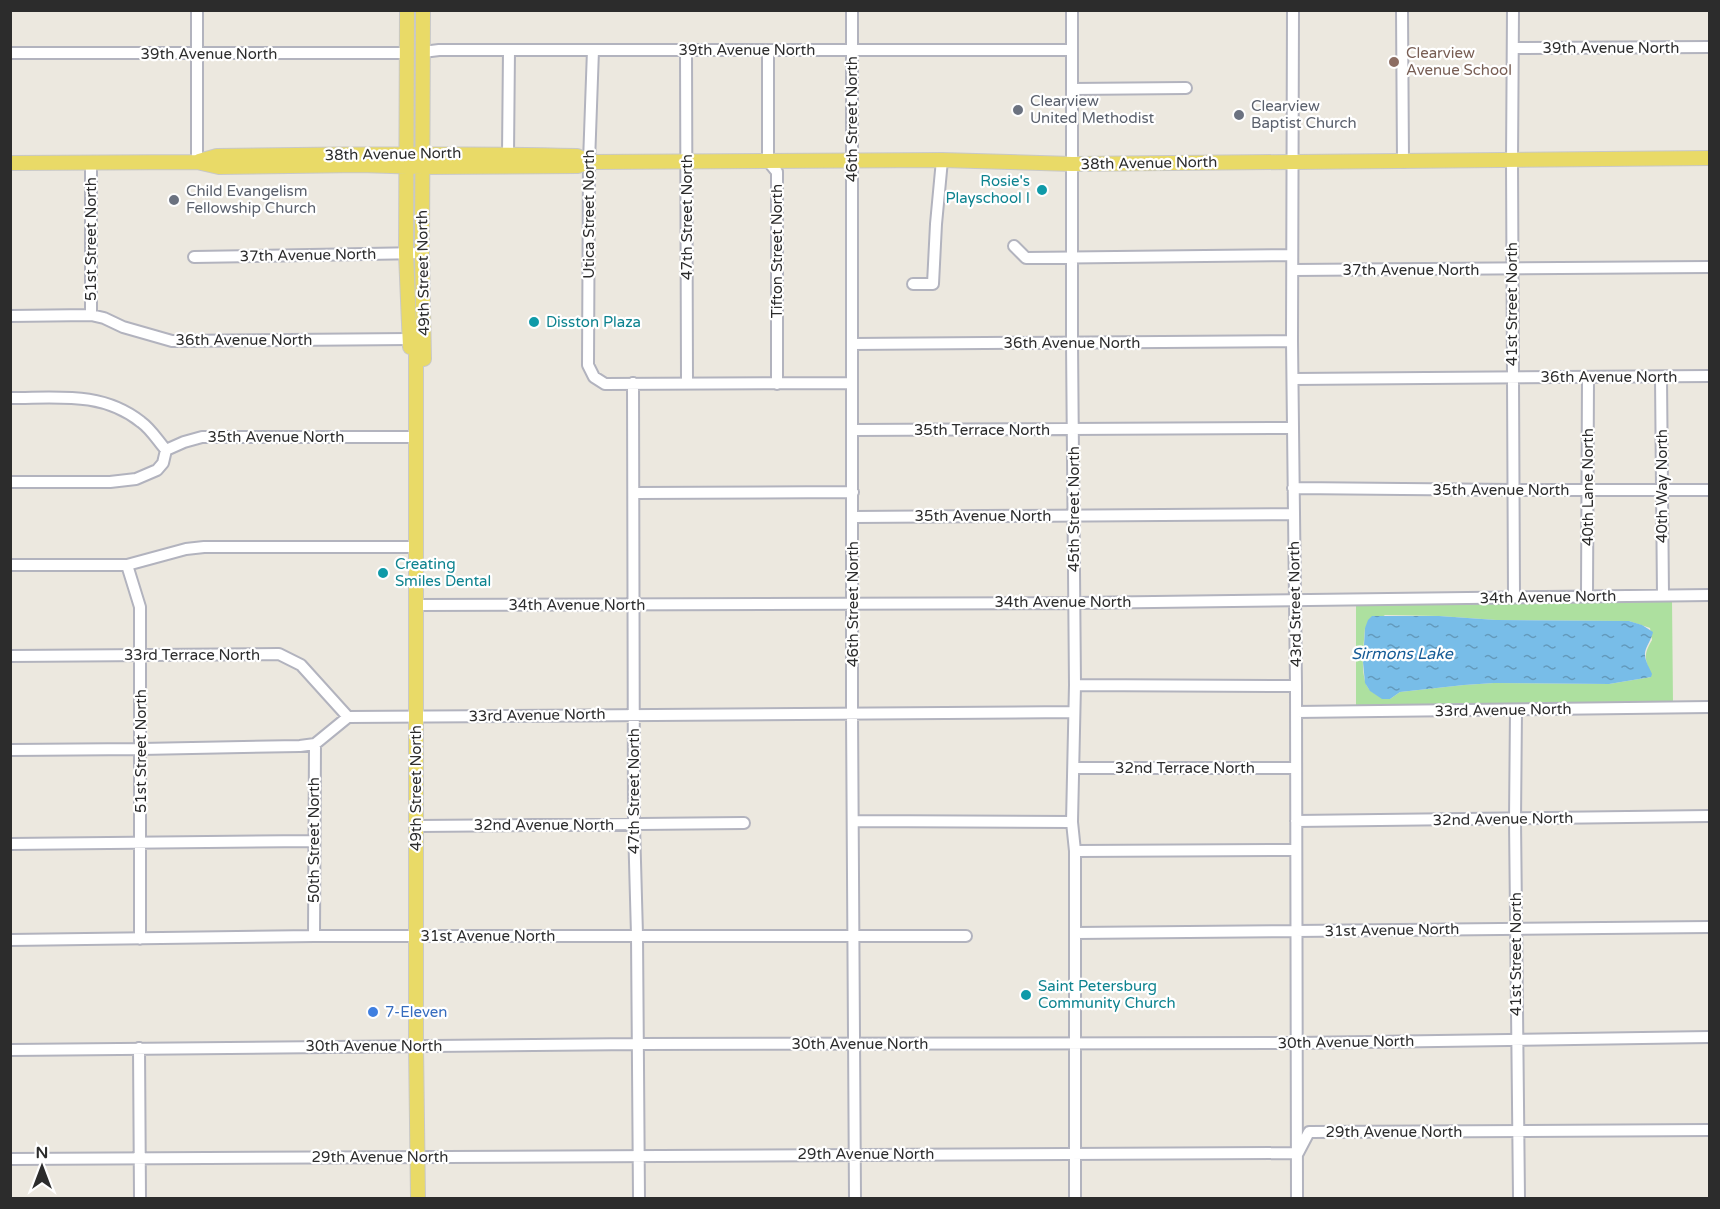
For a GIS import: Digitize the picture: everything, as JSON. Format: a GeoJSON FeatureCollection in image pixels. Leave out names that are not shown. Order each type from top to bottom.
{"type":"FeatureCollection","features":[{"type":"Feature","properties":{"kind":"main road","name":"49th Street North"},"geometry":{"type":"LineString","coordinates":[[407,10],[406,254],[411,367],[416,376],[418,1198]]}},
{"type":"Feature","properties":{"kind":"main road","name":"49th Street North"},"geometry":{"type":"LineString","coordinates":[[416,376],[424,367],[423,10]]}},
{"type":"Feature","properties":{"kind":"main road","name":"38th Avenue North"},"geometry":{"type":"LineString","coordinates":[[422,160],[508,154],[577,156],[589,162]]}},
{"type":"Feature","properties":{"kind":"main road","name":"38th Avenue North"},"geometry":{"type":"LineString","coordinates":[[10,163],[197,162],[219,167],[360,165],[422,160],[578,166],[589,162],[687,161],[942,160],[1072,164],[1710,158]]}},
{"type":"Feature","properties":{"kind":"main road"},"geometry":{"type":"LineString","coordinates":[[410,339],[416,335],[424,323]]}},
{"type":"Feature","properties":{"kind":"street"},"geometry":{"type":"LineString","coordinates":[[197,10],[197,162]]}},
{"type":"Feature","properties":{"kind":"street","name":"46th Street North"},"geometry":{"type":"LineString","coordinates":[[852,10],[855,1198]]}},
{"type":"Feature","properties":{"kind":"street","name":"45th Street North"},"geometry":{"type":"LineString","coordinates":[[1072,10],[1072,343],[1075,516],[1072,822],[1075,852],[1075,1198]]}},
{"type":"Feature","properties":{"kind":"street","name":"43rd Street North"},"geometry":{"type":"LineString","coordinates":[[1293,10],[1292,341],[1298,1198]]}},
{"type":"Feature","properties":{"kind":"street"},"geometry":{"type":"LineString","coordinates":[[1402,10],[1403,162]]}},
{"type":"Feature","properties":{"kind":"street","name":"41st Street North"},"geometry":{"type":"LineString","coordinates":[[1513,10],[1514,597]]}},
{"type":"Feature","properties":{"kind":"street","name":"39th Avenue North"},"geometry":{"type":"LineString","coordinates":[[1513,48],[1710,48]]}},
{"type":"Feature","properties":{"kind":"street"},"geometry":{"type":"LineString","coordinates":[[508,50],[508,154]]}},
{"type":"Feature","properties":{"kind":"street","name":"Utica Street North"},"geometry":{"type":"LineString","coordinates":[[593,50],[589,162],[588,364],[594,377],[605,384],[633,383]]}},
{"type":"Feature","properties":{"kind":"street","name":"47th Street North"},"geometry":{"type":"LineString","coordinates":[[686,50],[687,384]]}},
{"type":"Feature","properties":{"kind":"street","name":"Tifton Street North"},"geometry":{"type":"LineString","coordinates":[[768,50],[768,161],[777,172],[777,384]]}},
{"type":"Feature","properties":{"kind":"street","name":"39th Avenue North"},"geometry":{"type":"LineString","coordinates":[[423,51],[1072,50]]}},
{"type":"Feature","properties":{"kind":"street","name":"39th Avenue North"},"geometry":{"type":"LineString","coordinates":[[10,53],[407,53]]}},
{"type":"Feature","properties":{"kind":"street"},"geometry":{"type":"LineString","coordinates":[[1072,88],[1186,88]]}},
{"type":"Feature","properties":{"kind":"street"},"geometry":{"type":"LineString","coordinates":[[913,284],[933,284],[942,160]]}},
{"type":"Feature","properties":{"kind":"street","name":"51st Street North"},"geometry":{"type":"LineString","coordinates":[[91,163],[91,315]]}},
{"type":"Feature","properties":{"kind":"street"},"geometry":{"type":"LineString","coordinates":[[1014,246],[1026,258],[1292,255]]}},
{"type":"Feature","properties":{"kind":"street","name":"37th Avenue North"},"geometry":{"type":"LineString","coordinates":[[194,257],[422,254]]}},
{"type":"Feature","properties":{"kind":"street","name":"37th Avenue North"},"geometry":{"type":"LineString","coordinates":[[1293,270],[1710,267]]}},
{"type":"Feature","properties":{"kind":"street","name":"36th Avenue North"},"geometry":{"type":"LineString","coordinates":[[10,316],[91,315],[172,341],[410,339]]}},
{"type":"Feature","properties":{"kind":"street","name":"36th Avenue North"},"geometry":{"type":"LineString","coordinates":[[852,344],[1292,341]]}},
{"type":"Feature","properties":{"kind":"street","name":"36th Avenue North"},"geometry":{"type":"LineString","coordinates":[[1293,379],[1710,376]]}},
{"type":"Feature","properties":{"kind":"street","name":"40th Lane North"},"geometry":{"type":"LineString","coordinates":[[1587,596],[1588,377]]}},
{"type":"Feature","properties":{"kind":"street","name":"40th Way North"},"geometry":{"type":"LineString","coordinates":[[1661,377],[1663,596]]}},
{"type":"Feature","properties":{"kind":"street"},"geometry":{"type":"LineString","coordinates":[[633,383],[852,383]]}},
{"type":"Feature","properties":{"kind":"street","name":"47th Street North"},"geometry":{"type":"LineString","coordinates":[[633,383],[634,825],[639,1198]]}},
{"type":"Feature","properties":{"kind":"street"},"geometry":{"type":"LineString","coordinates":[[10,398],[87,399],[106,402],[125,410],[143,423],[165,450],[163,463],[157,470],[136,479],[110,482],[10,482]]}},
{"type":"Feature","properties":{"kind":"street","name":"35th Terrace North"},"geometry":{"type":"LineString","coordinates":[[852,430],[1293,428]]}},
{"type":"Feature","properties":{"kind":"street","name":"35th Avenue North"},"geometry":{"type":"LineString","coordinates":[[165,450],[202,437],[416,437]]}},
{"type":"Feature","properties":{"kind":"street","name":"35th Avenue North"},"geometry":{"type":"LineString","coordinates":[[1293,488],[1710,490]]}},
{"type":"Feature","properties":{"kind":"street"},"geometry":{"type":"LineString","coordinates":[[634,494],[853,492]]}},
{"type":"Feature","properties":{"kind":"street","name":"35th Avenue North"},"geometry":{"type":"LineString","coordinates":[[853,517],[1293,514]]}},
{"type":"Feature","properties":{"kind":"street"},"geometry":{"type":"LineString","coordinates":[[10,565],[128,565],[186,549],[204,547],[415,547]]}},
{"type":"Feature","properties":{"kind":"street","name":"51st Street North"},"geometry":{"type":"LineString","coordinates":[[128,565],[140,607],[140,939]]}},
{"type":"Feature","properties":{"kind":"street","name":"34th Avenue North"},"geometry":{"type":"LineString","coordinates":[[416,605],[1075,603],[1710,595]]}},
{"type":"Feature","properties":{"kind":"street","name":"33rd Terrace North"},"geometry":{"type":"LineString","coordinates":[[10,656],[279,654],[301,665],[348,717]]}},
{"type":"Feature","properties":{"kind":"street"},"geometry":{"type":"LineString","coordinates":[[1075,685],[1296,686]]}},
{"type":"Feature","properties":{"kind":"street","name":"33rd Avenue North"},"geometry":{"type":"LineString","coordinates":[[1296,712],[1710,707]]}},
{"type":"Feature","properties":{"kind":"street","name":"41st Street North"},"geometry":{"type":"LineString","coordinates":[[1516,710],[1515,929],[1519,1198]]}},
{"type":"Feature","properties":{"kind":"street","name":"33rd Avenue North"},"geometry":{"type":"LineString","coordinates":[[348,717],[1074,712]]}},
{"type":"Feature","properties":{"kind":"street"},"geometry":{"type":"LineString","coordinates":[[10,750],[300,746],[315,744],[348,717]]}},
{"type":"Feature","properties":{"kind":"street","name":"50th Street North"},"geometry":{"type":"LineString","coordinates":[[314,936],[315,744]]}},
{"type":"Feature","properties":{"kind":"street","name":"32nd Terrace North"},"geometry":{"type":"LineString","coordinates":[[1074,768],[1296,768]]}},
{"type":"Feature","properties":{"kind":"street","name":"32nd Avenue North"},"geometry":{"type":"LineString","coordinates":[[1296,821],[1710,816]]}},
{"type":"Feature","properties":{"kind":"street"},"geometry":{"type":"LineString","coordinates":[[854,821],[1072,822]]}},
{"type":"Feature","properties":{"kind":"street","name":"32nd Avenue North"},"geometry":{"type":"LineString","coordinates":[[417,826],[744,823]]}},
{"type":"Feature","properties":{"kind":"street"},"geometry":{"type":"LineString","coordinates":[[10,844],[314,841]]}},
{"type":"Feature","properties":{"kind":"street"},"geometry":{"type":"LineString","coordinates":[[1075,852],[1296,850]]}},
{"type":"Feature","properties":{"kind":"street","name":"31st Avenue North"},"geometry":{"type":"LineString","coordinates":[[1075,933],[1710,927]]}},
{"type":"Feature","properties":{"kind":"street","name":"31st Avenue North"},"geometry":{"type":"LineString","coordinates":[[10,940],[314,936],[966,936]]}},
{"type":"Feature","properties":{"kind":"street","name":"30th Avenue North"},"geometry":{"type":"LineString","coordinates":[[10,1050],[637,1044],[1297,1043],[1710,1037]]}},
{"type":"Feature","properties":{"kind":"street"},"geometry":{"type":"LineString","coordinates":[[139,1048],[140,1198]]}},
{"type":"Feature","properties":{"kind":"street","name":"29th Avenue North"},"geometry":{"type":"LineString","coordinates":[[10,1159],[1298,1153],[1309,1132],[1710,1130]]}},
{"type":"Feature","properties":{"kind":"green space"},"geometry":{"type":"Polygon","coordinates":[[[1672,600],[1673,704],[1356,707],[1356,604],[1672,600]],[[1385,615],[1365,628],[1363,668],[1366,684],[1371,691],[1390,699],[1400,692],[1464,685],[1609,684],[1651,677],[1646,658],[1652,640],[1650,628],[1629,621],[1496,620],[1385,615]]]}},
{"type":"Feature","properties":{"kind":"water","name":"Sirmons Lake"},"geometry":{"type":"Polygon","coordinates":[[[1372,616],[1629,621],[1653,632],[1645,653],[1652,674],[1651,677],[1609,684],[1464,685],[1400,692],[1390,699],[1382,699],[1370,691],[1365,683],[1363,662],[1365,628],[1372,616]]]}},
{"type":"Feature","properties":{"kind":"place","name":"Clearview Avenue School"},"geometry":{"type":"Point","coordinates":[1394,62]}},
{"type":"Feature","properties":{"kind":"place","name":"Clearview United Methodist"},"geometry":{"type":"Point","coordinates":[1018,110]}},
{"type":"Feature","properties":{"kind":"place","name":"Clearview Baptist Church"},"geometry":{"type":"Point","coordinates":[1239,115]}},
{"type":"Feature","properties":{"kind":"place","name":"Rosie's Playschool I"},"geometry":{"type":"Point","coordinates":[1042,190]}},
{"type":"Feature","properties":{"kind":"place","name":"Child Evangelism Fellowship Church"},"geometry":{"type":"Point","coordinates":[174,200]}},
{"type":"Feature","properties":{"kind":"place","name":"Disston Plaza"},"geometry":{"type":"Point","coordinates":[534,322]}},
{"type":"Feature","properties":{"kind":"place","name":"Creating Smiles Dental"},"geometry":{"type":"Point","coordinates":[383,573]}},
{"type":"Feature","properties":{"kind":"place","name":"Saint Petersburg Community Church"},"geometry":{"type":"Point","coordinates":[1026,995]}},
{"type":"Feature","properties":{"kind":"place","name":"7-Eleven"},"geometry":{"type":"Point","coordinates":[373,1012]}}]}
